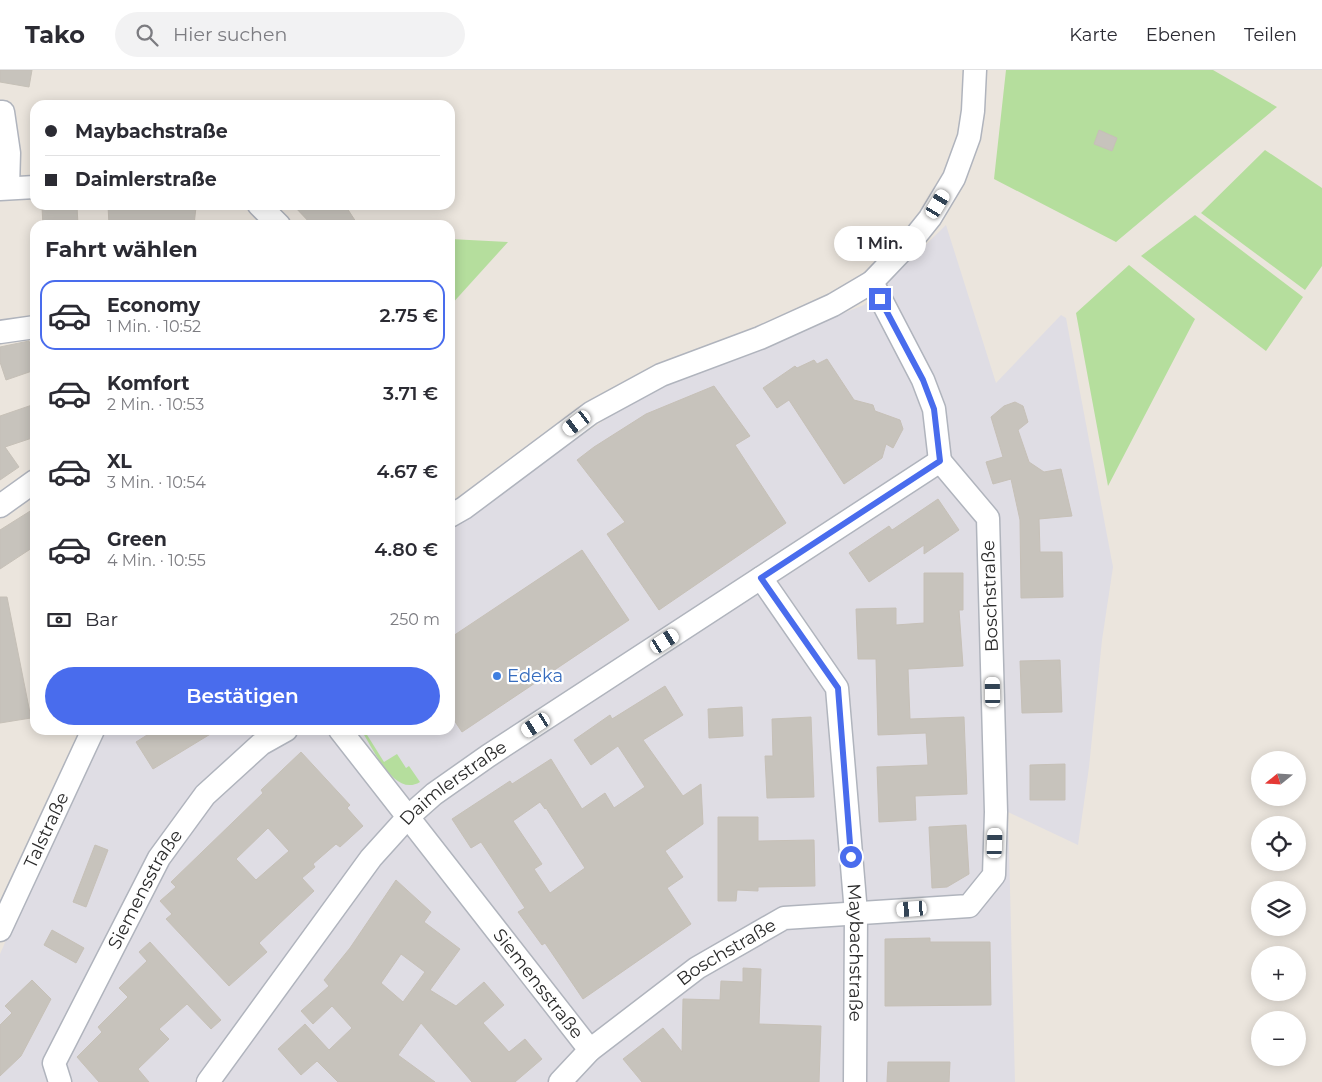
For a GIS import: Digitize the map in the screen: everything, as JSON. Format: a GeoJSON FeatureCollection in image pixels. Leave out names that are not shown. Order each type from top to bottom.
{"type":"FeatureCollection","features":[{"type":"Feature","properties":{"kind":"street"},"geometry":{"type":"LineString","coordinates":[[455,513],[591,413],[661,375],[760,338],[833,305],[872,282],[914,238],[930,218],[954,178],[969,137],[973,111],[975,70]]}},
{"type":"Feature","properties":{"kind":"street"},"geometry":{"type":"LineString","coordinates":[[0,112],[3,112],[9,153],[4,189],[30,187]]}},
{"type":"Feature","properties":{"kind":"street"},"geometry":{"type":"LineString","coordinates":[[264,210],[274,220]]}},
{"type":"Feature","properties":{"kind":"street"},"geometry":{"type":"LineString","coordinates":[[872,282],[923,380],[934,409],[940,461]]}},
{"type":"Feature","properties":{"kind":"street"},"geometry":{"type":"LineString","coordinates":[[0,332],[30,328]]}},
{"type":"Feature","properties":{"kind":"street","name":"Daimlerstraße"},"geometry":{"type":"LineString","coordinates":[[208,1082],[371,858],[408,817],[434,794],[488,756],[940,461]]}},
{"type":"Feature","properties":{"kind":"street","name":"Boschstraße"},"geometry":{"type":"LineString","coordinates":[[560,1082],[590,1050],[697,968],[784,918],[969,906],[994,874],[996,804],[988,518],[940,461]]}},
{"type":"Feature","properties":{"kind":"street"},"geometry":{"type":"LineString","coordinates":[[0,506],[30,485]]}},
{"type":"Feature","properties":{"kind":"street","name":"Maybachstraße"},"geometry":{"type":"LineString","coordinates":[[761,578],[838,688],[856,913],[855,1082]]}},
{"type":"Feature","properties":{"kind":"street","name":"Talstraße"},"geometry":{"type":"LineString","coordinates":[[0,930],[91,735]]}},
{"type":"Feature","properties":{"kind":"street","name":"Siemensstraße"},"geometry":{"type":"LineString","coordinates":[[60,1082],[54,1063],[159,858],[205,795],[261,744],[277,735]]}},
{"type":"Feature","properties":{"kind":"street","name":"Siemensstraße"},"geometry":{"type":"LineString","coordinates":[[344,735],[590,1050]]}},
{"type":"Feature","properties":{"kind":"shaded area"},"geometry":{"type":"Polygon","coordinates":[[[946,225],[996,383],[1061,315],[1066,318],[1113,567],[1102,640],[1089,767],[1078,845],[1008,812],[1015,1082],[0,1082],[0,954],[93,742],[99,735],[455,735],[455,521],[649,390],[864,305],[946,225]]]}},
{"type":"Feature","properties":{"kind":"green space"},"geometry":{"type":"Polygon","coordinates":[[[1006,70],[1213,70],[1277,107],[1116,242],[994,179],[1006,70]]]}},
{"type":"Feature","properties":{"kind":"green space"},"geometry":{"type":"Polygon","coordinates":[[[1265,150],[1322,188],[1322,266],[1305,290],[1201,213],[1265,150]]]}},
{"type":"Feature","properties":{"kind":"green space"},"geometry":{"type":"Polygon","coordinates":[[[1195,215],[1303,297],[1266,351],[1141,256],[1195,215]]]}},
{"type":"Feature","properties":{"kind":"green space"},"geometry":{"type":"Polygon","coordinates":[[[455,239],[508,242],[455,300],[455,239]]]}},
{"type":"Feature","properties":{"kind":"green space"},"geometry":{"type":"Polygon","coordinates":[[[1129,265],[1195,319],[1108,486],[1076,313],[1129,265]]]}},
{"type":"Feature","properties":{"kind":"green space"},"geometry":{"type":"Polygon","coordinates":[[[364,735],[367,735],[384,762],[397,754],[406,768],[409,766],[420,782],[410,785],[402,783],[385,769],[364,735]]]}},
{"type":"Feature","properties":{"kind":"building"},"geometry":{"type":"Polygon","coordinates":[[[0,70],[32,70],[29,87],[0,82],[0,70]]]}},
{"type":"Feature","properties":{"kind":"building"},"geometry":{"type":"Polygon","coordinates":[[[1099,130],[1117,138],[1112,151],[1094,144],[1099,130]]]}},
{"type":"Feature","properties":{"kind":"building"},"geometry":{"type":"Polygon","coordinates":[[[42,210],[77,210],[78,220],[43,220],[42,210]]]}},
{"type":"Feature","properties":{"kind":"building"},"geometry":{"type":"Polygon","coordinates":[[[108,210],[196,210],[195,220],[109,220],[108,210]]]}},
{"type":"Feature","properties":{"kind":"building"},"geometry":{"type":"Polygon","coordinates":[[[298,210],[348,210],[355,220],[307,220],[298,210]]]}},
{"type":"Feature","properties":{"kind":"building"},"geometry":{"type":"Polygon","coordinates":[[[29,341],[30,372],[6,380],[0,362],[0,347],[29,341]]]}},
{"type":"Feature","properties":{"kind":"building"},"geometry":{"type":"Polygon","coordinates":[[[827,359],[854,400],[873,405],[875,411],[900,420],[903,429],[893,448],[886,444],[882,458],[844,484],[789,400],[777,408],[763,388],[795,366],[797,368],[814,360],[817,364],[827,359]]]}},
{"type":"Feature","properties":{"kind":"building"},"geometry":{"type":"Polygon","coordinates":[[[714,386],[750,436],[735,445],[786,523],[659,610],[607,534],[625,522],[577,460],[646,414],[714,386]]]}},
{"type":"Feature","properties":{"kind":"building"},"geometry":{"type":"Polygon","coordinates":[[[1015,402],[1023,406],[1028,422],[1018,430],[1029,462],[1044,472],[1061,469],[1072,516],[1039,519],[1040,552],[1062,552],[1063,597],[1021,598],[1020,520],[1011,479],[993,484],[986,462],[1003,457],[991,417],[1004,406],[1015,402]]]}},
{"type":"Feature","properties":{"kind":"building"},"geometry":{"type":"Polygon","coordinates":[[[30,406],[30,439],[5,447],[19,467],[0,480],[0,416],[30,406]]]}},
{"type":"Feature","properties":{"kind":"building"},"geometry":{"type":"Polygon","coordinates":[[[938,499],[959,530],[924,554],[924,545],[869,582],[849,553],[889,526],[892,530],[938,499]]]}},
{"type":"Feature","properties":{"kind":"building"},"geometry":{"type":"Polygon","coordinates":[[[30,511],[30,549],[0,569],[0,530],[30,511]]]}},
{"type":"Feature","properties":{"kind":"building","name":"Edeka"},"geometry":{"type":"Polygon","coordinates":[[[582,550],[629,620],[462,732],[455,722],[455,635],[582,550]]]}},
{"type":"Feature","properties":{"kind":"building"},"geometry":{"type":"Polygon","coordinates":[[[924,573],[963,573],[963,610],[959,610],[963,666],[908,669],[910,719],[964,717],[967,794],[915,796],[916,820],[879,822],[877,767],[928,765],[926,733],[878,735],[876,659],[858,659],[856,609],[896,608],[896,625],[924,623],[924,573]]]}},
{"type":"Feature","properties":{"kind":"building"},"geometry":{"type":"Polygon","coordinates":[[[0,597],[7,597],[30,718],[0,723],[0,597]]]}},
{"type":"Feature","properties":{"kind":"building"},"geometry":{"type":"Polygon","coordinates":[[[1060,660],[1062,712],[1022,713],[1020,661],[1060,660]]]}},
{"type":"Feature","properties":{"kind":"building"},"geometry":{"type":"Polygon","coordinates":[[[665,686],[683,715],[643,740],[683,796],[701,784],[703,824],[665,851],[683,877],[667,888],[691,924],[583,999],[545,943],[542,945],[518,912],[525,908],[481,842],[471,848],[452,819],[510,781],[512,784],[551,759],[582,809],[605,793],[614,808],[645,787],[618,746],[591,765],[574,740],[610,715],[612,719],[665,686]],[[540,802],[513,821],[542,864],[534,869],[550,893],[585,868],[540,802]]]}},
{"type":"Feature","properties":{"kind":"building"},"geometry":{"type":"Polygon","coordinates":[[[742,707],[743,736],[709,738],[708,709],[742,707]]]}},
{"type":"Feature","properties":{"kind":"building"},"geometry":{"type":"Polygon","coordinates":[[[811,717],[814,797],[767,798],[765,756],[773,756],[772,719],[811,717]]]}},
{"type":"Feature","properties":{"kind":"building"},"geometry":{"type":"Polygon","coordinates":[[[147,735],[209,735],[153,769],[136,742],[147,735]]]}},
{"type":"Feature","properties":{"kind":"building"},"geometry":{"type":"Polygon","coordinates":[[[301,752],[350,805],[347,808],[363,826],[340,847],[336,844],[313,864],[315,867],[302,878],[314,891],[259,943],[267,952],[229,986],[166,919],[172,914],[160,901],[176,887],[171,882],[263,793],[261,790],[301,752]],[[268,828],[236,859],[256,880],[289,851],[268,828]]]}},
{"type":"Feature","properties":{"kind":"building"},"geometry":{"type":"Polygon","coordinates":[[[1065,764],[1065,800],[1030,800],[1030,765],[1065,764]]]}},
{"type":"Feature","properties":{"kind":"building"},"geometry":{"type":"Polygon","coordinates":[[[718,817],[758,817],[758,841],[814,840],[815,886],[758,887],[758,891],[737,890],[736,901],[718,901],[718,817]]]}},
{"type":"Feature","properties":{"kind":"building"},"geometry":{"type":"Polygon","coordinates":[[[966,825],[969,874],[947,887],[932,888],[929,827],[966,825]]]}},
{"type":"Feature","properties":{"kind":"building"},"geometry":{"type":"Polygon","coordinates":[[[95,845],[108,850],[86,907],[73,902],[95,845]]]}},
{"type":"Feature","properties":{"kind":"building"},"geometry":{"type":"Polygon","coordinates":[[[396,880],[431,912],[424,922],[460,949],[430,990],[456,1006],[484,982],[504,1005],[483,1023],[509,1052],[525,1039],[542,1059],[515,1082],[472,1082],[421,1023],[398,1055],[435,1082],[338,1082],[317,1061],[301,1075],[278,1049],[305,1024],[329,1050],[352,1028],[332,1006],[313,1024],[301,1011],[329,986],[324,980],[350,948],[396,880]],[[401,954],[381,983],[403,1002],[425,972],[401,954]]]}},
{"type":"Feature","properties":{"kind":"building"},"geometry":{"type":"Polygon","coordinates":[[[52,930],[84,948],[76,963],[44,945],[52,930]]]}},
{"type":"Feature","properties":{"kind":"building"},"geometry":{"type":"Polygon","coordinates":[[[930,938],[930,942],[990,942],[991,1005],[885,1006],[885,939],[930,938]]]}},
{"type":"Feature","properties":{"kind":"building"},"geometry":{"type":"Polygon","coordinates":[[[150,942],[221,1020],[211,1029],[187,1004],[159,1029],[169,1039],[138,1069],[149,1082],[99,1082],[77,1057],[102,1032],[98,1027],[128,997],[119,988],[147,961],[139,952],[150,942]]]}},
{"type":"Feature","properties":{"kind":"building"},"geometry":{"type":"Polygon","coordinates":[[[743,968],[761,969],[759,1024],[821,1026],[819,1082],[642,1082],[623,1059],[663,1028],[682,1052],[683,999],[720,1000],[721,981],[743,982],[743,968]]]}},
{"type":"Feature","properties":{"kind":"building"},"geometry":{"type":"Polygon","coordinates":[[[32,980],[51,999],[21,1056],[0,1076],[0,1025],[12,1013],[5,1006],[32,980]]]}},
{"type":"Feature","properties":{"kind":"building"},"geometry":{"type":"Polygon","coordinates":[[[888,1062],[950,1062],[949,1082],[887,1082],[888,1062]]]}},
{"type":"Feature","properties":{"kind":"place","name":"Edeka"},"geometry":{"type":"Point","coordinates":[497,676]}},
{"type":"Feature","properties":{"kind":"route"},"geometry":{"type":"LineString","coordinates":[[851,857],[838,688],[761,578],[940,461],[934,409],[923,380],[880,299]]}}]}
